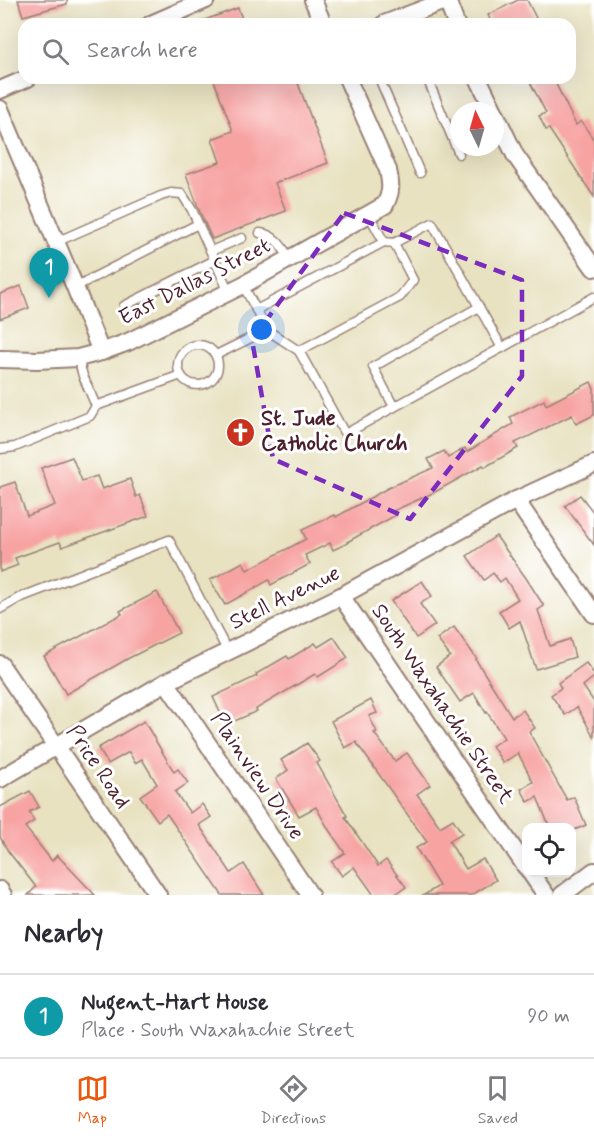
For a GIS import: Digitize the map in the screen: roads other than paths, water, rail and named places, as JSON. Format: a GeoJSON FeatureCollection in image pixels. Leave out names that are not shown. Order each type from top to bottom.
{"type":"FeatureCollection","features":[{"type":"Feature","properties":{"kind":"street"},"geometry":{"type":"LineString","coordinates":[[165,18],[206,0]]}},
{"type":"Feature","properties":{"kind":"street"},"geometry":{"type":"LineString","coordinates":[[313,0],[321,18]]}},
{"type":"Feature","properties":{"kind":"street"},"geometry":{"type":"LineString","coordinates":[[413,18],[447,0],[454,18]]}},
{"type":"Feature","properties":{"kind":"street"},"geometry":{"type":"LineString","coordinates":[[0,90],[18,82]]}},
{"type":"Feature","properties":{"kind":"street","name":"East Dallas Street"},"geometry":{"type":"LineString","coordinates":[[0,360],[78,358],[128,342],[236,288],[385,205],[391,193],[388,170],[350,84]]}},
{"type":"Feature","properties":{"kind":"street"},"geometry":{"type":"LineString","coordinates":[[481,84],[490,102]]}},
{"type":"Feature","properties":{"kind":"street"},"geometry":{"type":"LineString","coordinates":[[0,109],[101,352]]}},
{"type":"Feature","properties":{"kind":"street"},"geometry":{"type":"LineString","coordinates":[[504,131],[515,154],[594,268]]}},
{"type":"Feature","properties":{"kind":"street","name":"Stell Avenue"},"geometry":{"type":"LineString","coordinates":[[0,779],[166,682],[341,596],[516,500],[594,464]]}},
{"type":"Feature","properties":{"kind":"street"},"geometry":{"type":"LineString","coordinates":[[516,500],[594,614]]}},
{"type":"Feature","properties":{"kind":"street","name":"South Waxahachie Street"},"geometry":{"type":"LineString","coordinates":[[341,596],[522,861]]}},
{"type":"Feature","properties":{"kind":"street","name":"Price Road"},"geometry":{"type":"LineString","coordinates":[[0,664],[158,895]]}},
{"type":"Feature","properties":{"kind":"street","name":"Plainview Drive"},"geometry":{"type":"LineString","coordinates":[[166,682],[310,895]]}},
{"type":"Feature","properties":{"kind":"street"},"geometry":{"type":"LineString","coordinates":[[562,895],[594,871]]}},
{"type":"Feature","properties":{"kind":"street"},"geometry":{"type":"LineString","coordinates":[[533,877],[546,895]]}},
{"type":"Feature","properties":{"kind":"street"},"geometry":{"type":"LineString","coordinates":[[0,890],[3,895]]}},
{"type":"Feature","properties":{"kind":"lane"},"geometry":{"type":"LineString","coordinates":[[382,84],[420,173]]}},
{"type":"Feature","properties":{"kind":"lane"},"geometry":{"type":"LineString","coordinates":[[430,84],[450,133]]}},
{"type":"Feature","properties":{"kind":"lane"},"geometry":{"type":"LineString","coordinates":[[56,242],[161,196],[171,193],[182,194],[215,260],[256,310],[267,330],[298,351],[345,434],[594,297]]}},
{"type":"Feature","properties":{"kind":"lane"},"geometry":{"type":"LineString","coordinates":[[298,351],[400,297],[413,280],[369,215]]}},
{"type":"Feature","properties":{"kind":"lane"},"geometry":{"type":"LineString","coordinates":[[256,310],[389,242],[432,223],[502,348]]}},
{"type":"Feature","properties":{"kind":"lane"},"geometry":{"type":"LineString","coordinates":[[75,286],[198,224]]}},
{"type":"Feature","properties":{"kind":"lane"},"geometry":{"type":"LineString","coordinates":[[260,233],[274,238],[290,259]]}},
{"type":"Feature","properties":{"kind":"lane"},"geometry":{"type":"LineString","coordinates":[[211,251],[242,238]]}},
{"type":"Feature","properties":{"kind":"lane"},"geometry":{"type":"LineString","coordinates":[[124,306],[215,260]]}},
{"type":"Feature","properties":{"kind":"lane"},"geometry":{"type":"LineString","coordinates":[[394,407],[373,367],[479,307]]}},
{"type":"Feature","properties":{"kind":"lane"},"geometry":{"type":"LineString","coordinates":[[216,355],[267,330]]}},
{"type":"Feature","properties":{"kind":"lane"},"geometry":{"type":"LineString","coordinates":[[201,345],[212,350],[216,355],[218,368],[216,375],[205,384],[192,384],[181,375],[178,363],[188,347],[201,345]]}},
{"type":"Feature","properties":{"kind":"lane"},"geometry":{"type":"LineString","coordinates":[[78,358],[96,406]]}},
{"type":"Feature","properties":{"kind":"lane"},"geometry":{"type":"LineString","coordinates":[[0,449],[15,447],[90,416],[96,406],[181,375]]}},
{"type":"Feature","properties":{"kind":"lane"},"geometry":{"type":"LineString","coordinates":[[0,609],[19,598],[169,540],[228,652]]}},
{"type":"Feature","properties":{"kind":"place","name":"Nugent-Hart House"},"geometry":{"type":"Point","coordinates":[49,298]}},
{"type":"Feature","properties":{"kind":"place","name":"St. Jude Catholic Church"},"geometry":{"type":"Point","coordinates":[240,432]}}]}
